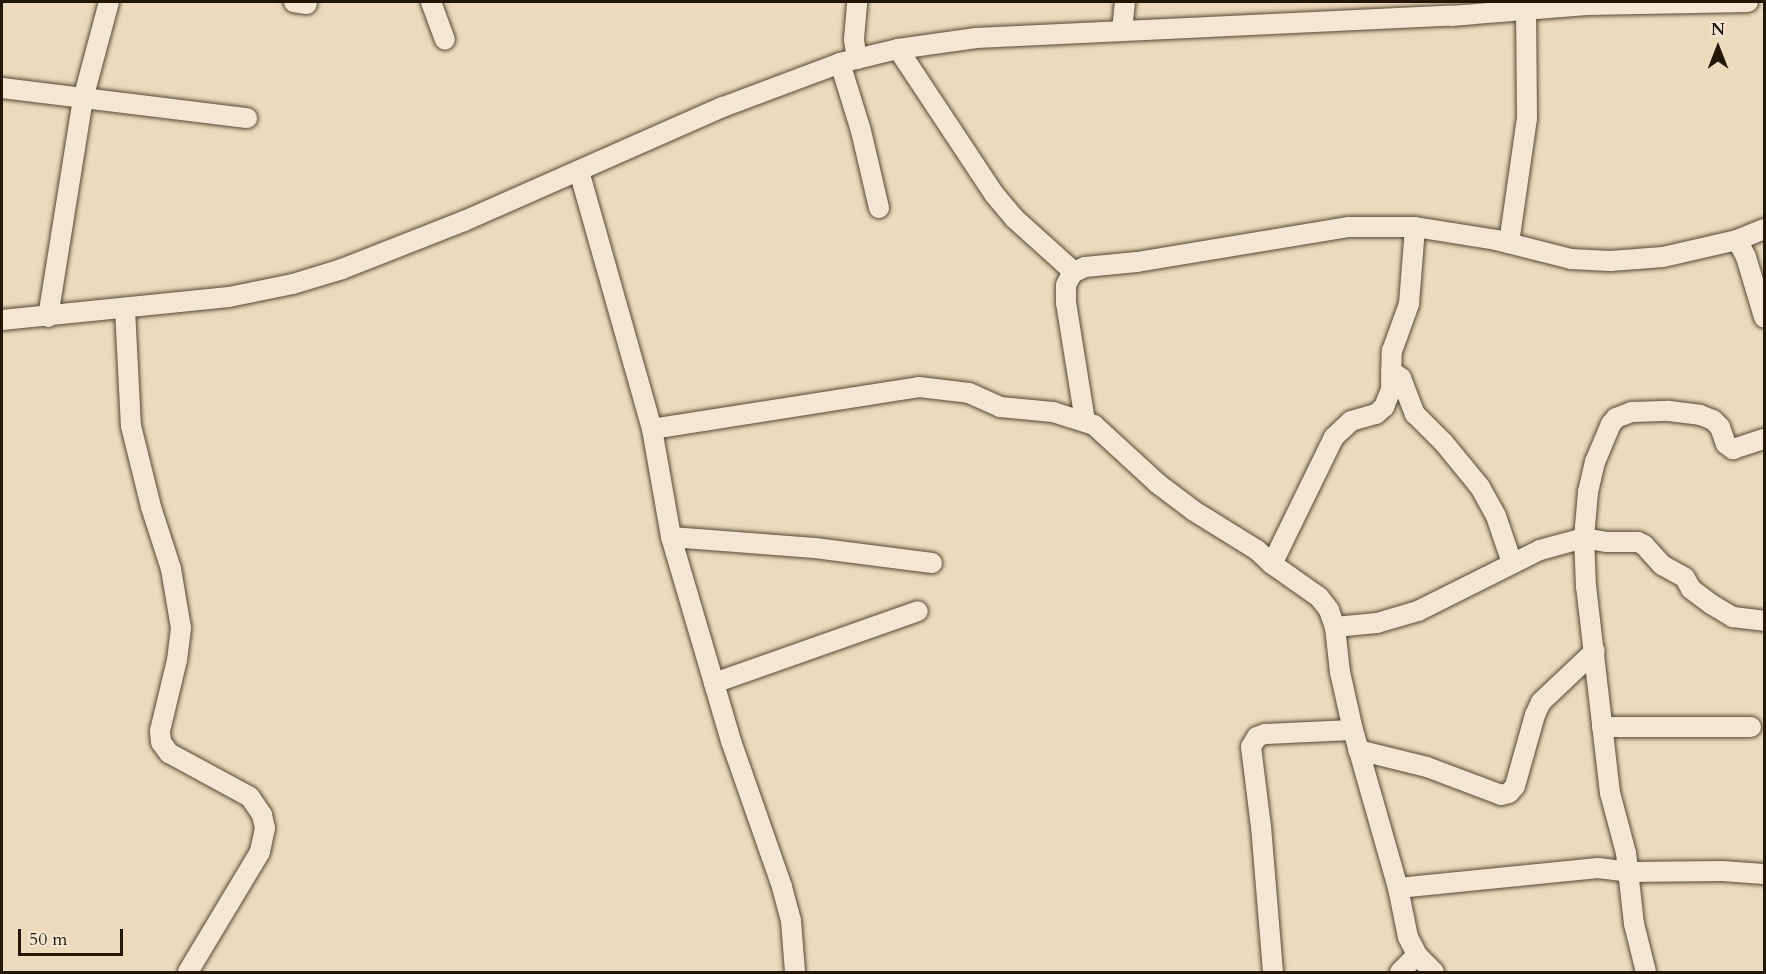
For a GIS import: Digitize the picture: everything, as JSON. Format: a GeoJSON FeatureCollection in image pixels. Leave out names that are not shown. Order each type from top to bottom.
{"type":"FeatureCollection","features":[{"type":"Feature","properties":{"kind":"street"},"geometry":{"type":"LineString","coordinates":[[48,317],[84,99],[109,2]]}},
{"type":"Feature","properties":{"kind":"street"},"geometry":{"type":"LineString","coordinates":[[431,2],[445,40]]}},
{"type":"Feature","properties":{"kind":"street"},"geometry":{"type":"LineString","coordinates":[[857,2],[854,39],[848,61],[879,208]]}},
{"type":"Feature","properties":{"kind":"street"},"geometry":{"type":"LineString","coordinates":[[1122,30],[1125,2]]}},
{"type":"Feature","properties":{"kind":"street"},"geometry":{"type":"LineString","coordinates":[[2,320],[229,297],[293,284],[342,270],[579,171],[723,107],[848,61],[898,49],[976,38],[1122,30],[1330,11],[1526,10],[1587,3],[1748,2]]}},
{"type":"Feature","properties":{"kind":"street"},"geometry":{"type":"LineString","coordinates":[[1509,243],[1527,118],[1526,10]]}},
{"type":"Feature","properties":{"kind":"street"},"geometry":{"type":"LineString","coordinates":[[898,49],[994,194],[1014,218],[1074,272]]}},
{"type":"Feature","properties":{"kind":"street"},"geometry":{"type":"LineString","coordinates":[[2,88],[247,118]]}},
{"type":"Feature","properties":{"kind":"street"},"geometry":{"type":"LineString","coordinates":[[579,171],[652,429],[671,537],[745,783],[782,887],[791,921],[795,972]]}},
{"type":"Feature","properties":{"kind":"street"},"geometry":{"type":"LineString","coordinates":[[1085,421],[1066,303],[1066,285],[1074,272],[1085,267],[1137,262],[1349,227],[1415,227],[1509,243],[1571,259],[1610,261],[1663,257],[1737,240],[1764,229]]}},
{"type":"Feature","properties":{"kind":"street"},"geometry":{"type":"LineString","coordinates":[[1272,564],[1334,436],[1351,421],[1376,414],[1383,407],[1391,390],[1392,351],[1409,304],[1415,227]]}},
{"type":"Feature","properties":{"kind":"street"},"geometry":{"type":"LineString","coordinates":[[1737,240],[1746,257],[1764,317]]}},
{"type":"Feature","properties":{"kind":"street"},"geometry":{"type":"LineString","coordinates":[[125,309],[131,426],[150,507],[171,569],[181,628],[177,660],[160,731],[160,742],[169,753],[250,797],[262,814],[265,828],[260,852],[188,972]]}},
{"type":"Feature","properties":{"kind":"street"},"geometry":{"type":"LineString","coordinates":[[1391,371],[1401,378],[1415,414],[1480,487],[1496,516],[1512,563]]}},
{"type":"Feature","properties":{"kind":"street"},"geometry":{"type":"LineString","coordinates":[[652,429],[918,387],[969,393],[999,407],[1053,412],[1094,425],[1157,483],[1194,511],[1257,550],[1272,564],[1318,597],[1329,610],[1335,627],[1340,672],[1353,730],[1398,888],[1408,937],[1418,955],[1434,972]]}},
{"type":"Feature","properties":{"kind":"street"},"geometry":{"type":"LineString","coordinates":[[1647,972],[1634,924],[1629,872],[1610,793],[1586,587],[1584,538],[1588,492],[1595,462],[1616,418],[1632,412],[1669,411],[1713,420],[1720,427],[1729,448],[1742,448],[1764,439]]}},
{"type":"Feature","properties":{"kind":"street"},"geometry":{"type":"LineString","coordinates":[[671,537],[815,548],[932,563]]}},
{"type":"Feature","properties":{"kind":"street"},"geometry":{"type":"LineString","coordinates":[[1335,627],[1377,623],[1418,611],[1540,550],[1584,538],[1606,542],[1638,542],[1662,566],[1685,578],[1698,596],[1733,617],[1764,621]]}},
{"type":"Feature","properties":{"kind":"street"},"geometry":{"type":"LineString","coordinates":[[714,682],[918,612]]}},
{"type":"Feature","properties":{"kind":"street"},"geometry":{"type":"LineString","coordinates":[[1358,750],[1427,767],[1501,795],[1509,793],[1515,786],[1535,715],[1541,702],[1595,651]]}},
{"type":"Feature","properties":{"kind":"street"},"geometry":{"type":"LineString","coordinates":[[1602,727],[1751,727]]}},
{"type":"Feature","properties":{"kind":"street"},"geometry":{"type":"LineString","coordinates":[[1273,972],[1261,827],[1251,747],[1257,737],[1265,734],[1353,730]]}},
{"type":"Feature","properties":{"kind":"street"},"geometry":{"type":"LineString","coordinates":[[1398,888],[1556,870],[1598,868],[1629,872],[1722,871],[1764,874]]}},
{"type":"Feature","properties":{"kind":"street"},"geometry":{"type":"LineString","coordinates":[[1400,972],[1418,955]]}}]}
